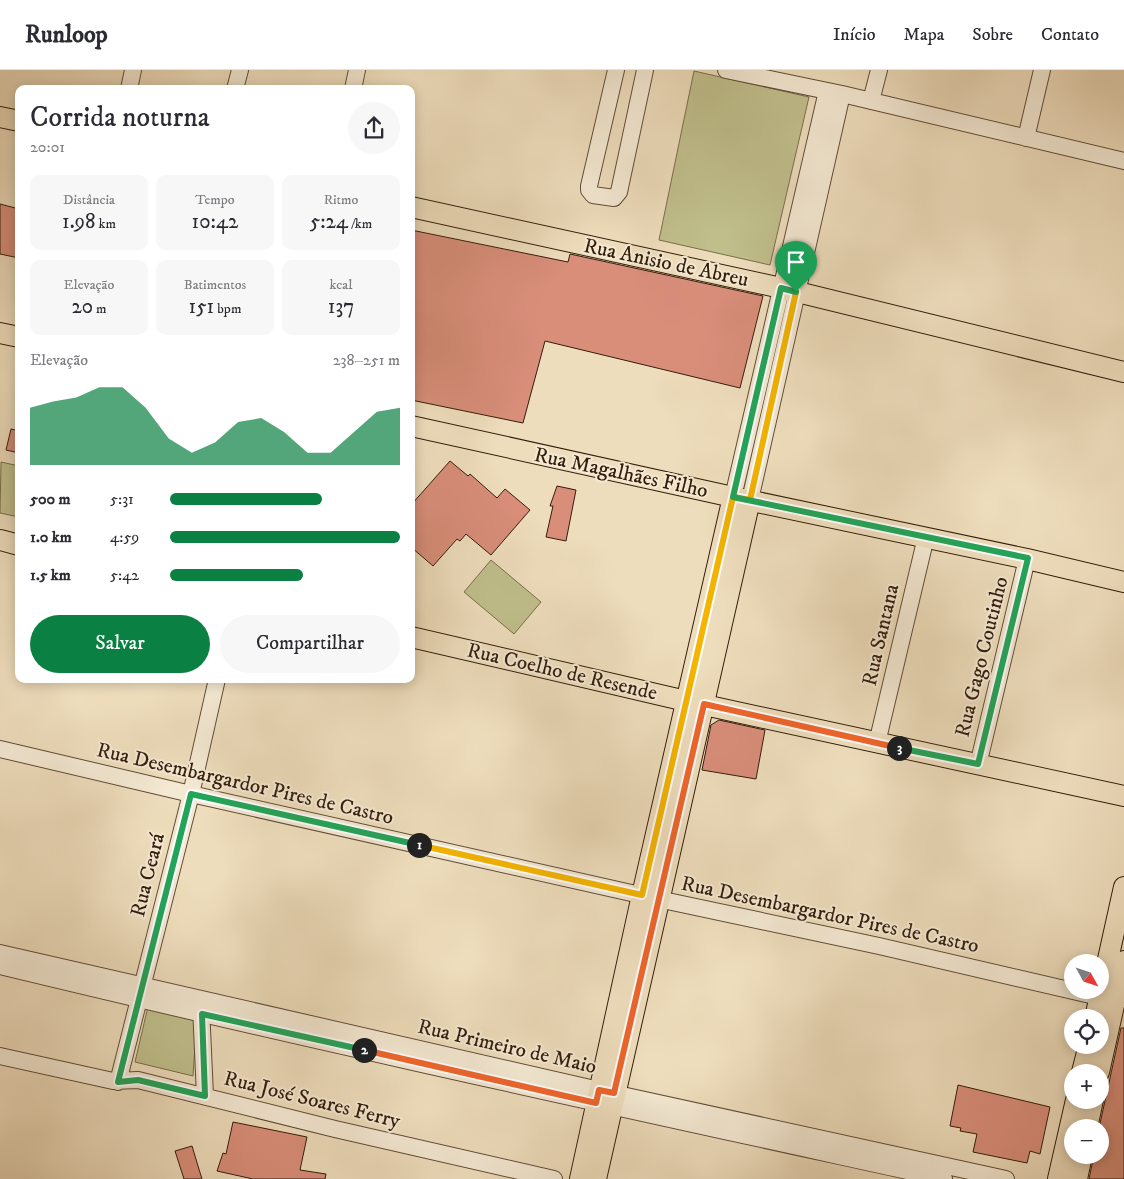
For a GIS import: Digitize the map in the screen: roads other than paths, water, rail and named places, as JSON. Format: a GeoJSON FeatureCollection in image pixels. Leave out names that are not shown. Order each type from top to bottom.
{"type":"FeatureCollection","features":[{"type":"Feature","properties":{"kind":"main road"},"geometry":{"type":"LineString","coordinates":[[0,117],[15,120]]}},
{"type":"Feature","properties":{"kind":"main road","name":"Rua Anisio de Abreu"},"geometry":{"type":"LineString","coordinates":[[415,208],[788,290],[1124,372]]}},
{"type":"Feature","properties":{"kind":"main road"},"geometry":{"type":"LineString","coordinates":[[0,333],[15,336]]}},
{"type":"Feature","properties":{"kind":"main road","name":"Rua Magalhães Filho"},"geometry":{"type":"LineString","coordinates":[[415,427],[741,499],[1028,558],[1124,582]]}},
{"type":"Feature","properties":{"kind":"main road"},"geometry":{"type":"LineString","coordinates":[[580,1179],[605,1098],[741,499]]}},
{"type":"Feature","properties":{"kind":"main road"},"geometry":{"type":"LineString","coordinates":[[0,540],[15,544]]}},
{"type":"Feature","properties":{"kind":"main road","name":"Rua Coelho de Resende"},"geometry":{"type":"LineString","coordinates":[[415,638],[695,703],[1124,796]]}},
{"type":"Feature","properties":{"kind":"main road"},"geometry":{"type":"LineString","coordinates":[[1104,1009],[1113,1000],[1124,887]]}},
{"type":"Feature","properties":{"kind":"main road"},"geometry":{"type":"LineString","coordinates":[[1101,1064],[1113,1000],[1124,961]]}},
{"type":"Feature","properties":{"kind":"main road"},"geometry":{"type":"LineString","coordinates":[[596,1179],[605,1098]]}},
{"type":"Feature","properties":{"kind":"main road"},"geometry":{"type":"LineString","coordinates":[[1058,1179],[1074,1109]]}},
{"type":"Feature","properties":{"kind":"main road"},"geometry":{"type":"LineString","coordinates":[[1076,1179],[1080,1164]]}},
{"type":"Feature","properties":{"kind":"street"},"geometry":{"type":"LineString","coordinates":[[130,85],[133,70]]}},
{"type":"Feature","properties":{"kind":"street"},"geometry":{"type":"LineString","coordinates":[[236,85],[240,70]]}},
{"type":"Feature","properties":{"kind":"street"},"geometry":{"type":"LineString","coordinates":[[354,85],[357,70]]}},
{"type":"Feature","properties":{"kind":"street"},"geometry":{"type":"LineString","coordinates":[[616,70],[589,186],[589,190],[593,195],[611,199],[619,192],[645,70]]}},
{"type":"Feature","properties":{"kind":"street"},"geometry":{"type":"LineString","coordinates":[[726,70],[871,101],[1124,161]]}},
{"type":"Feature","properties":{"kind":"street"},"geometry":{"type":"LineString","coordinates":[[871,101],[879,70]]}},
{"type":"Feature","properties":{"kind":"street"},"geometry":{"type":"LineString","coordinates":[[1026,138],[1042,70]]}},
{"type":"Feature","properties":{"kind":"street"},"geometry":{"type":"LineString","coordinates":[[741,499],[834,93]]}},
{"type":"Feature","properties":{"kind":"street","name":"Rua Santana"},"geometry":{"type":"LineString","coordinates":[[877,743],[926,537]]}},
{"type":"Feature","properties":{"kind":"street","name":"Rua Gago Coutinho"},"geometry":{"type":"LineString","coordinates":[[978,764],[1028,558]]}},
{"type":"Feature","properties":{"kind":"street","name":"Rua Ceará"},"geometry":{"type":"LineString","coordinates":[[118,1082],[191,794],[216,683]]}},
{"type":"Feature","properties":{"kind":"street","name":"Rua Desembargardor Pires de Castro"},"geometry":{"type":"LineString","coordinates":[[0,749],[191,794],[650,897],[879,946],[1113,1000]]}},
{"type":"Feature","properties":{"kind":"street","name":"Rua Primeiro de Maio"},"geometry":{"type":"LineString","coordinates":[[0,953],[141,992],[605,1098],[944,1179]]}},
{"type":"Feature","properties":{"kind":"street","name":"Rua Primeiro de Maio"},"geometry":{"type":"LineString","coordinates":[[0,966],[141,992]]}},
{"type":"Feature","properties":{"kind":"street"},"geometry":{"type":"LineString","coordinates":[[201,1006],[205,1096]]}},
{"type":"Feature","properties":{"kind":"street","name":"Rua José Soares Ferry"},"geometry":{"type":"LineString","coordinates":[[0,1056],[118,1082],[138,1080],[335,1129],[554,1179]]}},
{"type":"Feature","properties":{"kind":"street","name":"Rua Primeiro de Maio"},"geometry":{"type":"LineString","coordinates":[[605,1098],[1006,1179]]}}]}
